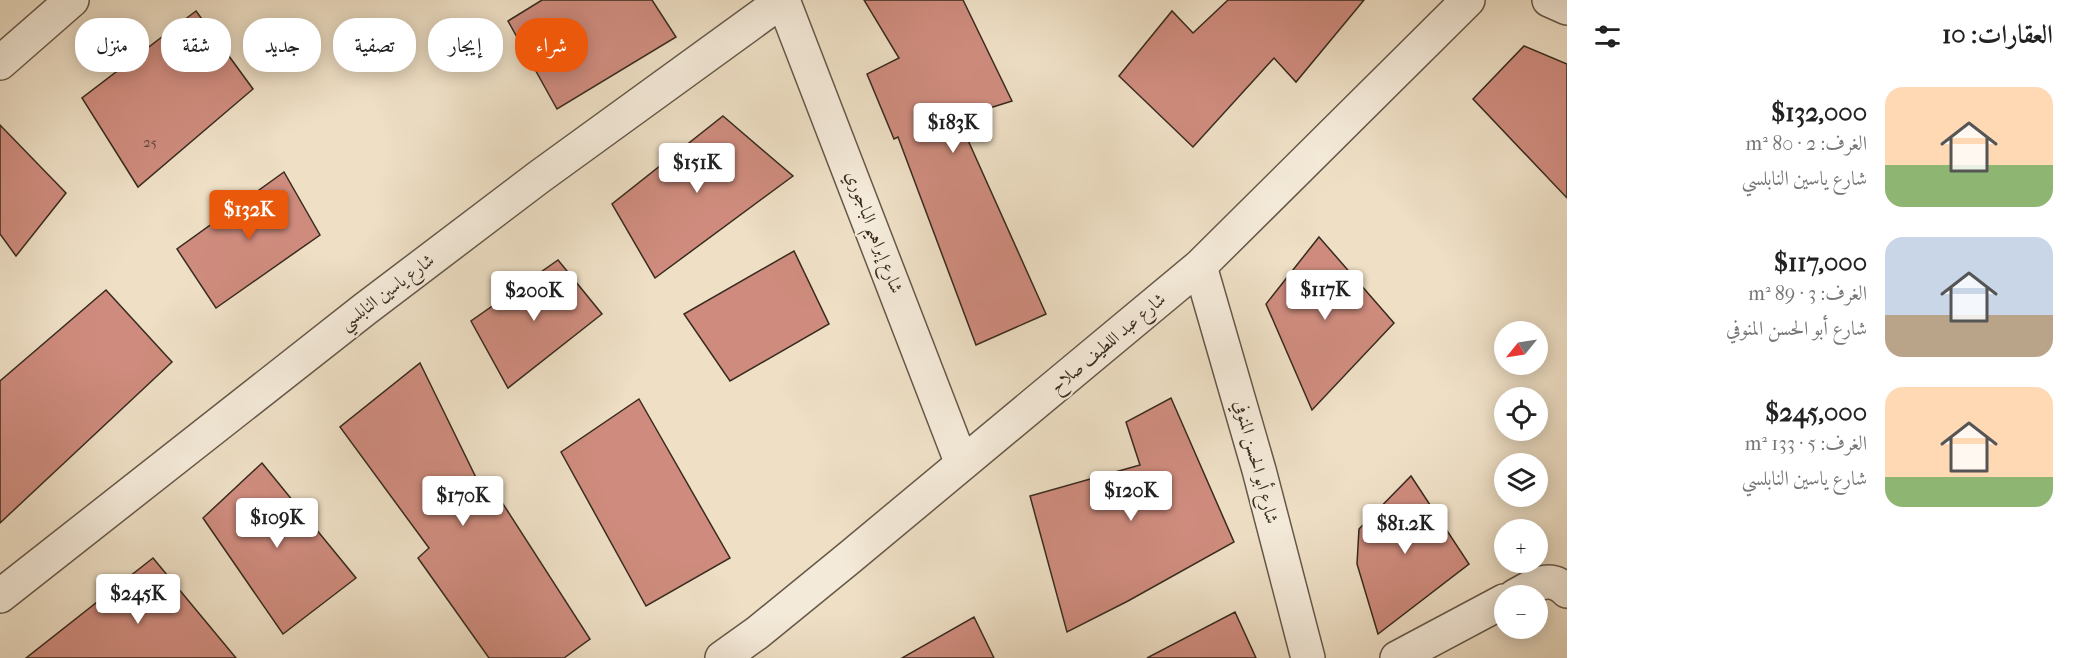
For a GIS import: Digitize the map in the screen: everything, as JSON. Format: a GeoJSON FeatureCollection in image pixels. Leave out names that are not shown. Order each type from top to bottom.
{"type":"FeatureCollection","features":[{"type":"Feature","properties":{"kind":"street"},"geometry":{"type":"LineString","coordinates":[[0,63],[72,0]]}},
{"type":"Feature","properties":{"kind":"street","name":"شارع إبراهيم الباجوري"},"geometry":{"type":"LineString","coordinates":[[783,0],[962,464]]}},
{"type":"Feature","properties":{"kind":"street","name":"شارع ياسين النابلسي"},"geometry":{"type":"LineString","coordinates":[[0,596],[365,309],[539,177],[783,0]]}},
{"type":"Feature","properties":{"kind":"street","name":"شارع عبد اللطيف صلاح"},"geometry":{"type":"LineString","coordinates":[[722,658],[766,625],[1200,266],[1468,0]]}},
{"type":"Feature","properties":{"kind":"street"},"geometry":{"type":"LineString","coordinates":[[1549,0],[1567,8]]}},
{"type":"Feature","properties":{"kind":"street","name":"شارع أبو الحسن المنوفي"},"geometry":{"type":"LineString","coordinates":[[1200,266],[1259,470],[1308,658]]}},
{"type":"Feature","properties":{"kind":"street"},"geometry":{"type":"LineString","coordinates":[[1538,585],[1546,581],[1558,583],[1567,591]]}},
{"type":"Feature","properties":{"kind":"street"},"geometry":{"type":"LineString","coordinates":[[1397,658],[1494,606]]}},
{"type":"Feature","properties":{"kind":"building"},"geometry":{"type":"Polygon","coordinates":[[[542,0],[652,0],[676,37],[557,109],[536,72],[588,72],[588,18],[515,18],[515,34],[508,21],[542,0]]]}},
{"type":"Feature","properties":{"kind":"building"},"geometry":{"type":"Polygon","coordinates":[[[864,0],[963,0],[1012,101],[958,118],[1046,314],[976,345],[898,137],[894,139],[867,74],[899,58],[864,0]]]}},
{"type":"Feature","properties":{"kind":"building"},"geometry":{"type":"Polygon","coordinates":[[[1228,0],[1364,0],[1296,82],[1274,58],[1193,147],[1119,76],[1172,11],[1193,33],[1228,0]]]}},
{"type":"Feature","properties":{"kind":"building"},"geometry":{"type":"Polygon","coordinates":[[[196,11],[201,18],[187,18],[196,11]]]}},
{"type":"Feature","properties":{"kind":"building"},"geometry":{"type":"Polygon","coordinates":[[[161,38],[161,72],[231,72],[231,59],[253,89],[138,187],[82,98],[116,72],[149,72],[149,47],[161,38]]]}},
{"type":"Feature","properties":{"kind":"building"},"geometry":{"type":"Polygon","coordinates":[[[1524,46],[1567,64],[1567,198],[1473,99],[1524,46]]]}},
{"type":"Feature","properties":{"kind":"building"},"geometry":{"type":"Polygon","coordinates":[[[723,116],[793,176],[655,278],[612,204],[723,116]]]}},
{"type":"Feature","properties":{"kind":"building"},"geometry":{"type":"Polygon","coordinates":[[[0,125],[66,193],[16,256],[0,234],[0,125]]]}},
{"type":"Feature","properties":{"kind":"building"},"geometry":{"type":"Polygon","coordinates":[[[284,172],[320,235],[216,308],[177,249],[284,172]]]}},
{"type":"Feature","properties":{"kind":"building"},"geometry":{"type":"Polygon","coordinates":[[[1319,237],[1394,323],[1312,410],[1266,304],[1319,237]]]}},
{"type":"Feature","properties":{"kind":"building"},"geometry":{"type":"Polygon","coordinates":[[[794,251],[829,324],[730,381],[684,314],[794,251]]]}},
{"type":"Feature","properties":{"kind":"building"},"geometry":{"type":"Polygon","coordinates":[[[558,260],[602,314],[508,388],[471,321],[558,260]]]}},
{"type":"Feature","properties":{"kind":"building"},"geometry":{"type":"Polygon","coordinates":[[[106,290],[172,362],[0,523],[0,381],[106,290]]]}},
{"type":"Feature","properties":{"kind":"building"},"geometry":{"type":"Polygon","coordinates":[[[420,363],[487,500],[496,493],[590,639],[564,658],[489,658],[418,558],[429,548],[340,427],[420,363]]]}},
{"type":"Feature","properties":{"kind":"building"},"geometry":{"type":"Polygon","coordinates":[[[1171,398],[1234,542],[1067,632],[1030,496],[1140,465],[1126,422],[1171,398]]]}},
{"type":"Feature","properties":{"kind":"building"},"geometry":{"type":"Polygon","coordinates":[[[639,399],[730,558],[646,606],[561,452],[639,399]]]}},
{"type":"Feature","properties":{"kind":"building"},"geometry":{"type":"Polygon","coordinates":[[[262,463],[356,578],[283,634],[203,518],[262,463]]]}},
{"type":"Feature","properties":{"kind":"building"},"geometry":{"type":"Polygon","coordinates":[[[1411,476],[1469,564],[1378,634],[1357,564],[1359,529],[1411,476]]]}},
{"type":"Feature","properties":{"kind":"building"},"geometry":{"type":"Polygon","coordinates":[[[153,558],[236,658],[26,658],[153,558]]]}},
{"type":"Feature","properties":{"kind":"building"},"geometry":{"type":"Polygon","coordinates":[[[1235,612],[1256,658],[1147,658],[1235,612]]]}},
{"type":"Feature","properties":{"kind":"building"},"geometry":{"type":"Polygon","coordinates":[[[974,617],[994,658],[902,658],[974,617]]]}}]}
